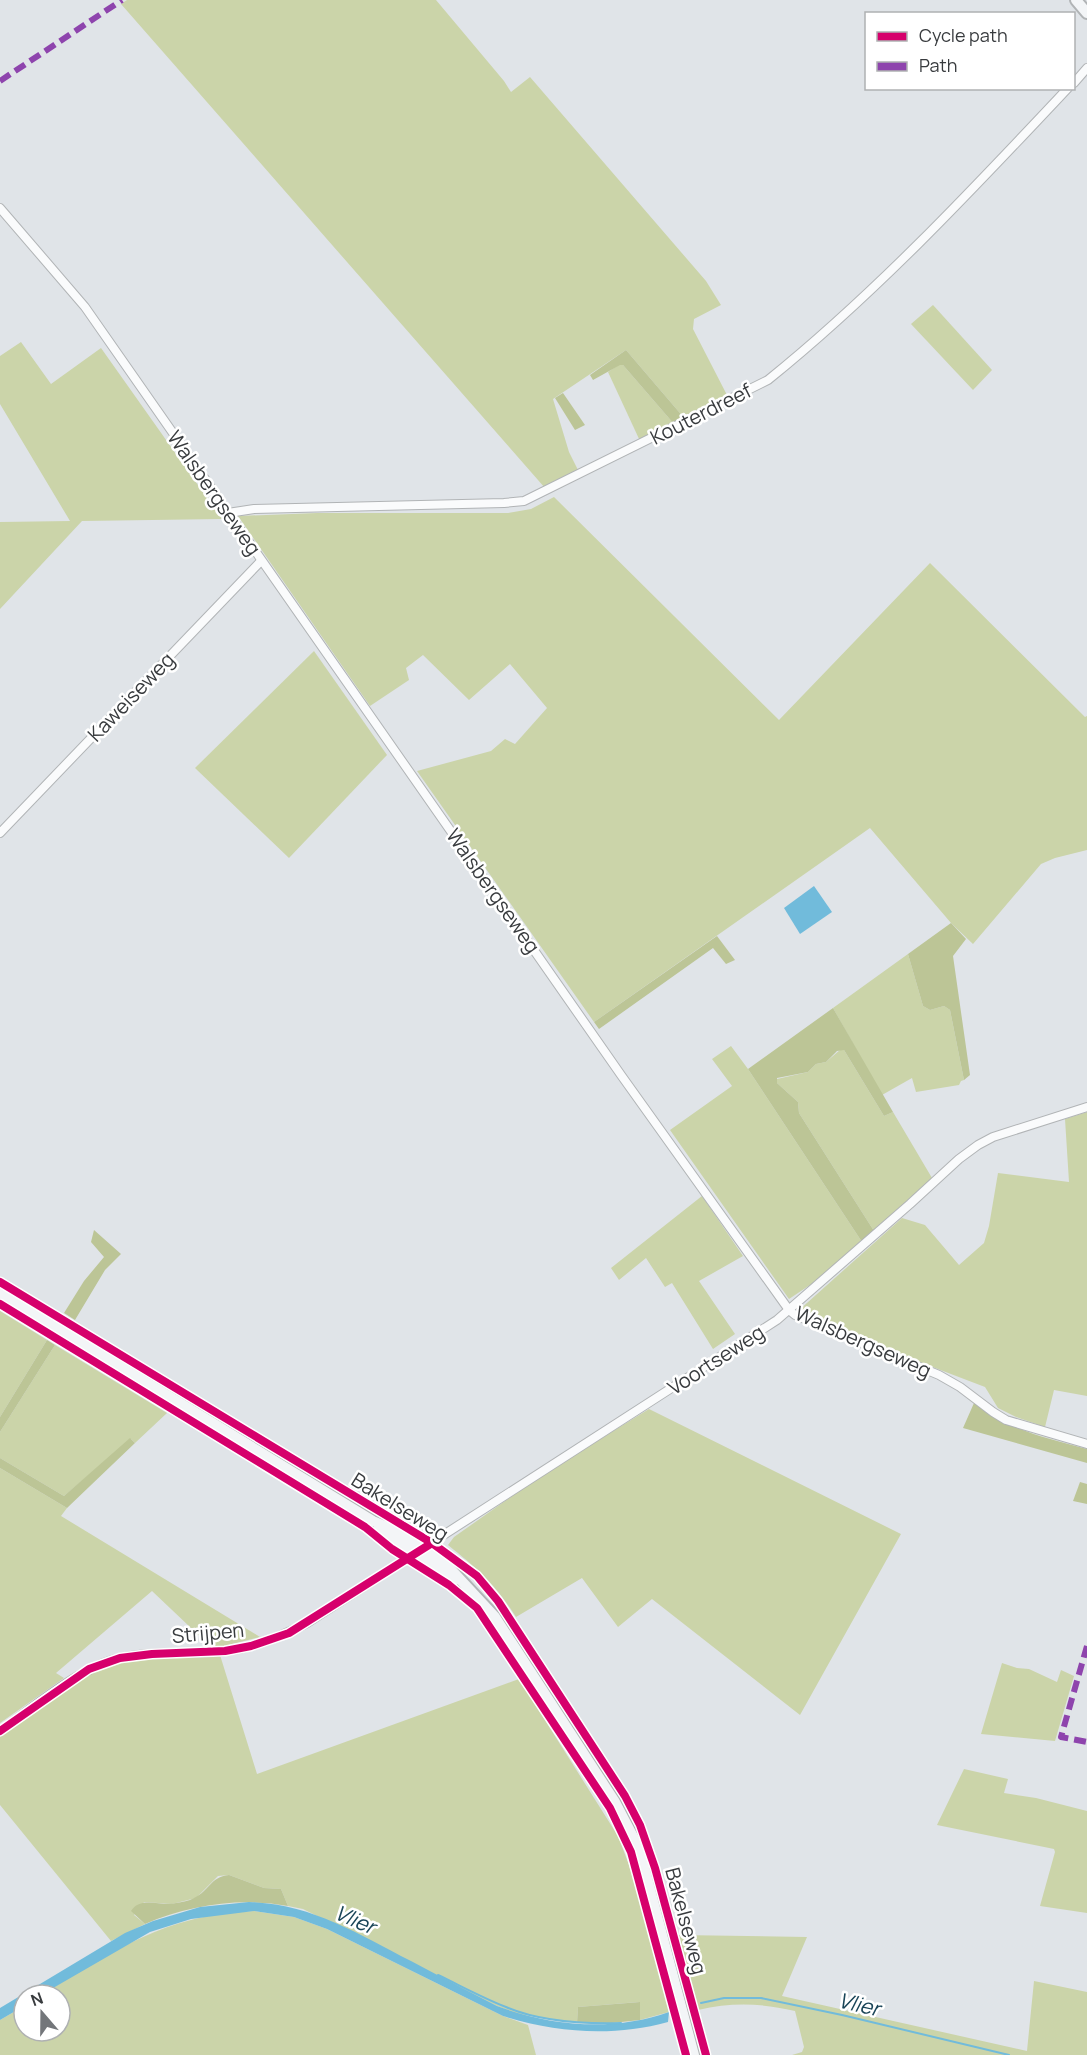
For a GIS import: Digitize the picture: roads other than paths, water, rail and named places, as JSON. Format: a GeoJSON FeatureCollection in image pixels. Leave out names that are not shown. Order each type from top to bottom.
{"type":"FeatureCollection","features":[{"type":"Feature","properties":{"kind":"main road"},"geometry":{"type":"LineString","coordinates":[[1076,0],[1087,13]]}},
{"type":"Feature","properties":{"kind":"main road","name":"Bakelseweg"},"geometry":{"type":"LineString","coordinates":[[0,1293],[373,1521],[392,1538],[420,1551],[471,1593],[495,1617],[615,1802],[639,1848],[694,2055]]}},
{"type":"Feature","properties":{"kind":"street"},"geometry":{"type":"LineString","coordinates":[[1075,81],[1087,68]]}},
{"type":"Feature","properties":{"kind":"street","name":"Kouterdreef"},"geometry":{"type":"LineString","coordinates":[[228,513],[254,509],[524,501],[768,380],[802,352],[954,210],[1066,90]]}},
{"type":"Feature","properties":{"kind":"street","name":"Walsbergseweg"},"geometry":{"type":"LineString","coordinates":[[0,208],[84,307],[621,1075],[789,1310],[795,1315],[939,1375],[1006,1420],[1087,1444]]}},
{"type":"Feature","properties":{"kind":"street","name":"Kaweiseweg"},"geometry":{"type":"LineString","coordinates":[[0,833],[261,561]]}},
{"type":"Feature","properties":{"kind":"street","name":"Voortseweg"},"geometry":{"type":"LineString","coordinates":[[420,1551],[789,1310],[959,1159],[978,1145],[993,1137],[1087,1107]]}},
{"type":"Feature","properties":{"kind":"street","name":"Strijpen"},"geometry":{"type":"LineString","coordinates":[[0,1731],[89,1669],[120,1658],[152,1654],[225,1651],[251,1646],[289,1632],[420,1551]]}},
{"type":"Feature","properties":{"kind":"water"},"geometry":{"type":"Polygon","coordinates":[[[814,886],[832,912],[800,934],[784,908],[814,886]]]}},
{"type":"Feature","properties":{"kind":"water"},"geometry":{"type":"Polygon","coordinates":[[[249,1902],[272,1904],[313,1914],[371,1940],[497,2006],[517,2013],[560,2022],[604,2024],[648,2018],[669,2012],[668,2022],[627,2030],[585,2031],[523,2022],[503,2016],[327,1929],[294,1917],[254,1911],[191,1919],[150,1932],[62,1983],[42,1983],[125,1933],[153,1921],[200,1907],[249,1902]]]}},
{"type":"Feature","properties":{"kind":"water"},"geometry":{"type":"Polygon","coordinates":[[[12,2001],[12,2013],[0,2020],[0,2008],[12,2001]]]}},
{"type":"Feature","properties":{"kind":"waterway","name":"Vlier"},"geometry":{"type":"LineString","coordinates":[[438,1975],[497,2003],[534,2016],[578,2022],[621,2023]]}},
{"type":"Feature","properties":{"kind":"waterway","name":"Vlier"},"geometry":{"type":"LineString","coordinates":[[701,2003],[724,1998],[761,1998],[1009,2055]]}}]}
